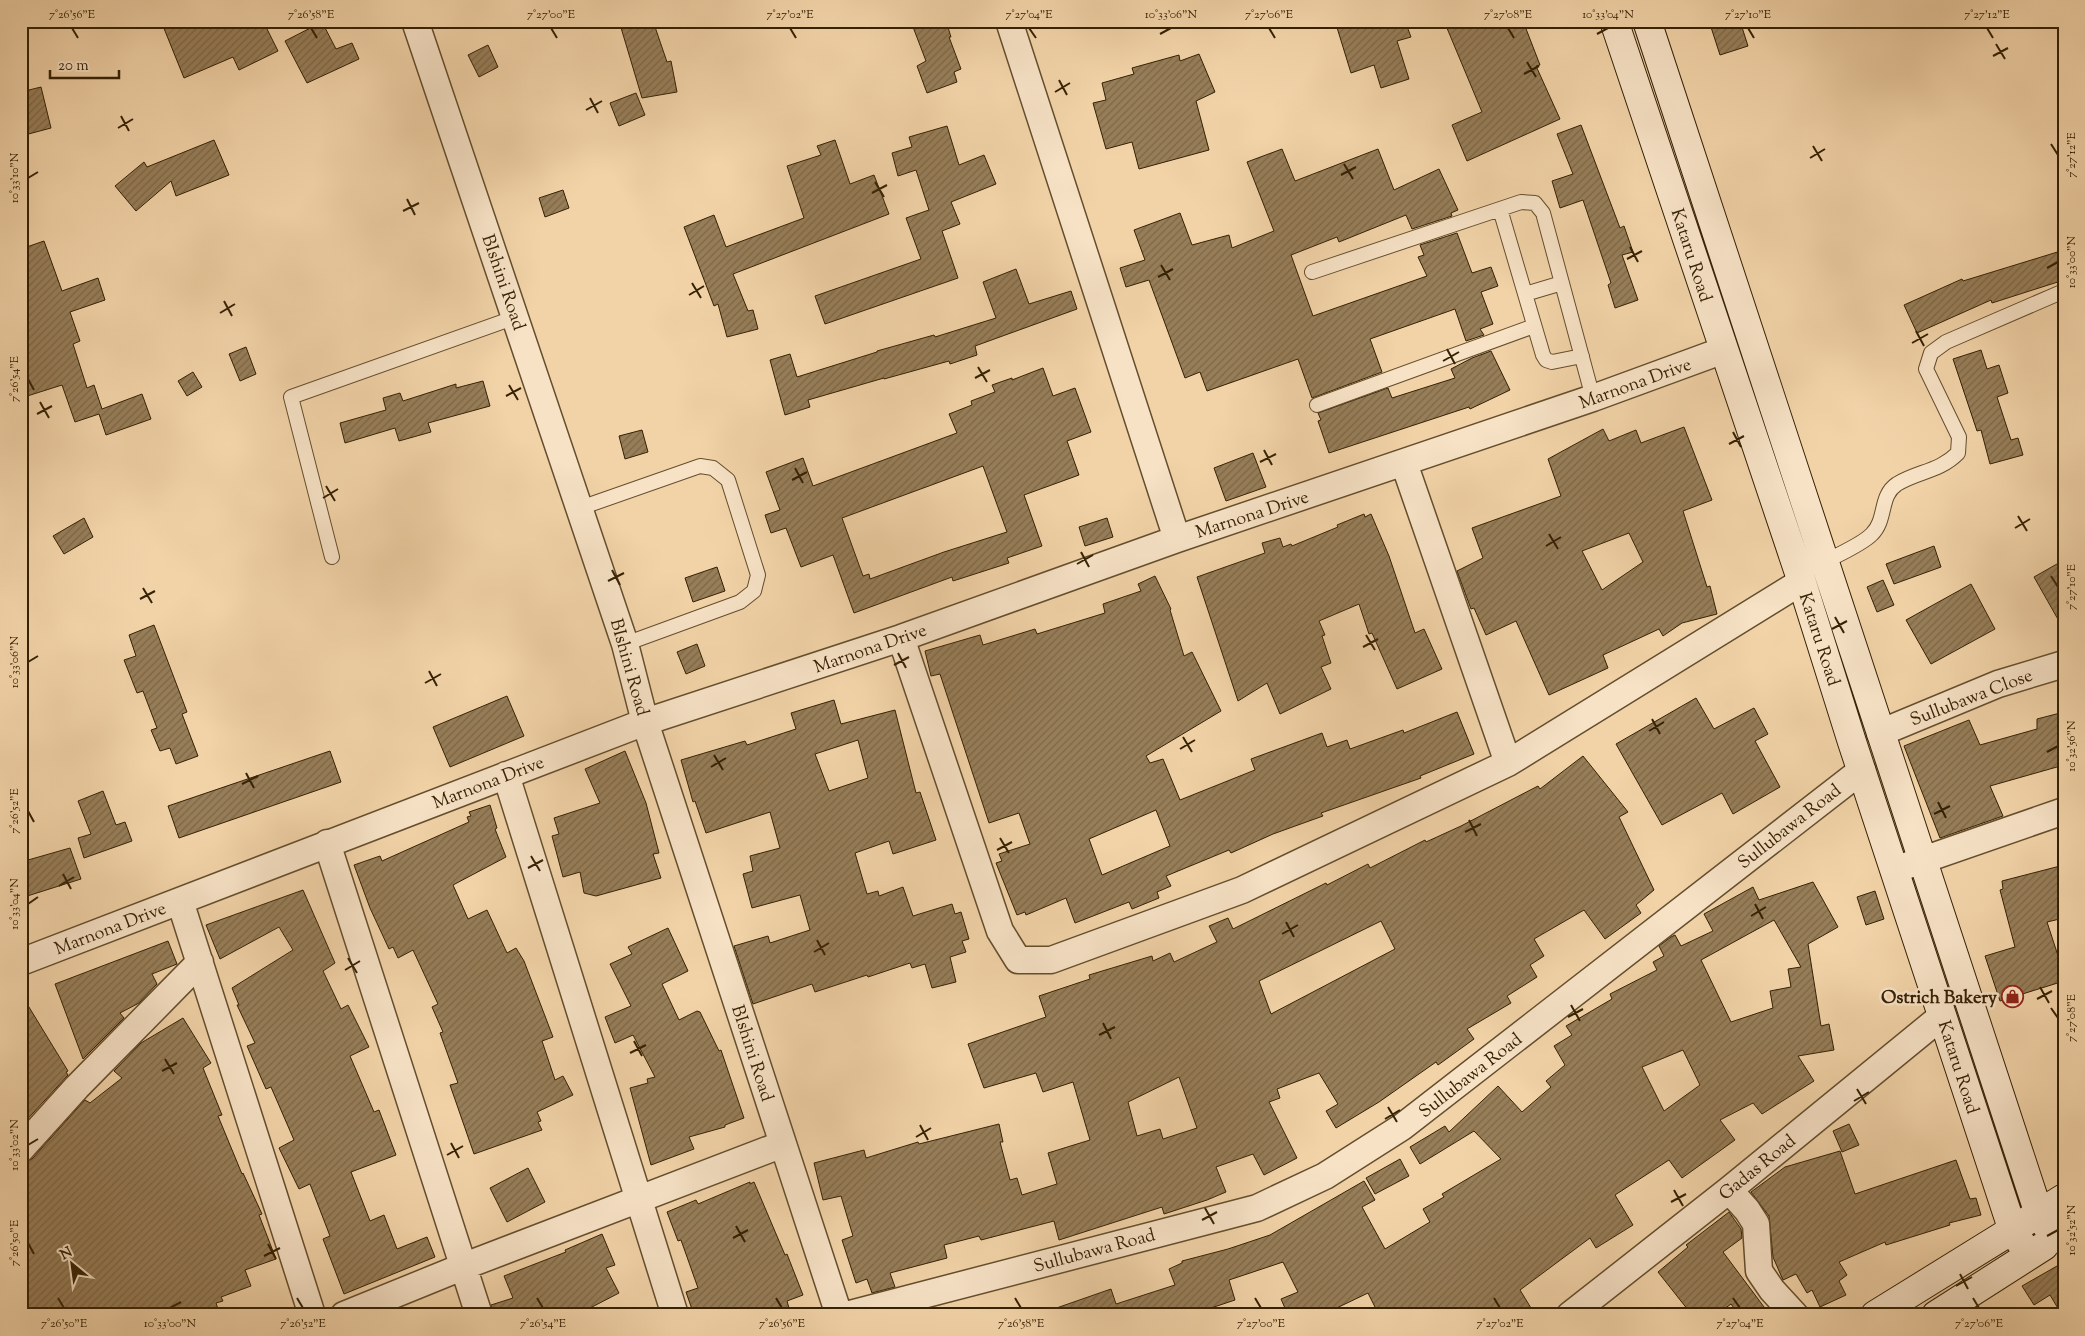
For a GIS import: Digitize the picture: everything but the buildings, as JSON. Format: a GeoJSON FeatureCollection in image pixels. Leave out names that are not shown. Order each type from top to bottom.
{"type":"FeatureCollection","features":[{"type":"Feature","properties":{"kind":"street","name":"BIshini Road"},"geometry":{"type":"LineString","coordinates":[[416,21],[625,644],[645,722],[839,1315]]}},
{"type":"Feature","properties":{"kind":"street"},"geometry":{"type":"LineString","coordinates":[[1009,21],[1177,539]]}},
{"type":"Feature","properties":{"kind":"street","name":"Kataru Road"},"geometry":{"type":"LineString","coordinates":[[1614,21],[1802,582],[1894,870],[2013,1231],[2029,1256]]}},
{"type":"Feature","properties":{"kind":"street","name":"Kataru Road"},"geometry":{"type":"LineString","coordinates":[[1647,21],[2039,1214],[2059,1236]]}},
{"type":"Feature","properties":{"kind":"street","name":"Marnona Drive"},"geometry":{"type":"LineString","coordinates":[[21,962],[645,722],[901,638],[1177,539],[1593,398],[1724,350]]}},
{"type":"Feature","properties":{"kind":"street"},"geometry":{"type":"LineString","coordinates":[[1404,463],[1508,763]]}},
{"type":"Feature","properties":{"kind":"street"},"geometry":{"type":"LineString","coordinates":[[901,638],[1000,930],[1018,960],[1051,960],[1242,890],[1508,763],[1802,582]]}},
{"type":"Feature","properties":{"kind":"street","name":"Sullubawa Close"},"geometry":{"type":"LineString","coordinates":[[1880,733],[1998,684],[2064,664]]}},
{"type":"Feature","properties":{"kind":"street","name":"Sullubawa Road"},"geometry":{"type":"LineString","coordinates":[[846,1315],[1257,1208],[1325,1176],[1402,1127],[1862,770]]}},
{"type":"Feature","properties":{"kind":"street"},"geometry":{"type":"LineString","coordinates":[[506,775],[674,1315]]}},
{"type":"Feature","properties":{"kind":"street"},"geometry":{"type":"LineString","coordinates":[[1894,870],[2064,810]]}},
{"type":"Feature","properties":{"kind":"street"},"geometry":{"type":"LineString","coordinates":[[327,843],[479,1315]]}},
{"type":"Feature","properties":{"kind":"street"},"geometry":{"type":"LineString","coordinates":[[180,901],[312,1315]]}},
{"type":"Feature","properties":{"kind":"street"},"geometry":{"type":"LineString","coordinates":[[21,1149],[77,1087],[200,962]]}},
{"type":"Feature","properties":{"kind":"street","name":"Gadas Road"},"geometry":{"type":"LineString","coordinates":[[1570,1315],[1729,1190],[1942,1016]]}},
{"type":"Feature","properties":{"kind":"street"},"geometry":{"type":"LineString","coordinates":[[344,1315],[370,1310],[462,1267],[783,1144]]}},
{"type":"Feature","properties":{"kind":"street"},"geometry":{"type":"LineString","coordinates":[[1729,1190],[1747,1210],[1756,1224],[1760,1271],[1772,1290],[1795,1315]]}},
{"type":"Feature","properties":{"kind":"street"},"geometry":{"type":"LineString","coordinates":[[1875,1315],[2064,1198]]}},
{"type":"Feature","properties":{"kind":"street"},"geometry":{"type":"LineString","coordinates":[[1949,1311],[2059,1236]]}},
{"type":"Feature","properties":{"kind":"lane"},"geometry":{"type":"LineString","coordinates":[[1312,272],[1521,202],[1535,203],[1543,213],[1593,398]]}},
{"type":"Feature","properties":{"kind":"lane"},"geometry":{"type":"LineString","coordinates":[[1500,210],[1534,326],[1546,360],[1552,362],[1582,356]]}},
{"type":"Feature","properties":{"kind":"lane"},"geometry":{"type":"LineString","coordinates":[[1525,294],[1562,283]]}},
{"type":"Feature","properties":{"kind":"lane"},"geometry":{"type":"LineString","coordinates":[[1826,562],[1872,535],[1881,522],[1886,495],[1897,484],[1948,463],[1958,453],[1959,437],[1926,369],[1931,353],[1946,342],[2064,291]]}},
{"type":"Feature","properties":{"kind":"lane"},"geometry":{"type":"LineString","coordinates":[[332,557],[291,397],[516,317]]}},
{"type":"Feature","properties":{"kind":"lane"},"geometry":{"type":"LineString","coordinates":[[1317,405],[1534,326]]}},
{"type":"Feature","properties":{"kind":"lane"},"geometry":{"type":"LineString","coordinates":[[580,508],[700,466],[714,468],[728,480],[758,575],[754,591],[740,602],[625,644]]}},
{"type":"Feature","properties":{"kind":"place","name":"Ostrich Bakery"},"geometry":{"type":"Point","coordinates":[2013,997]}}]}
